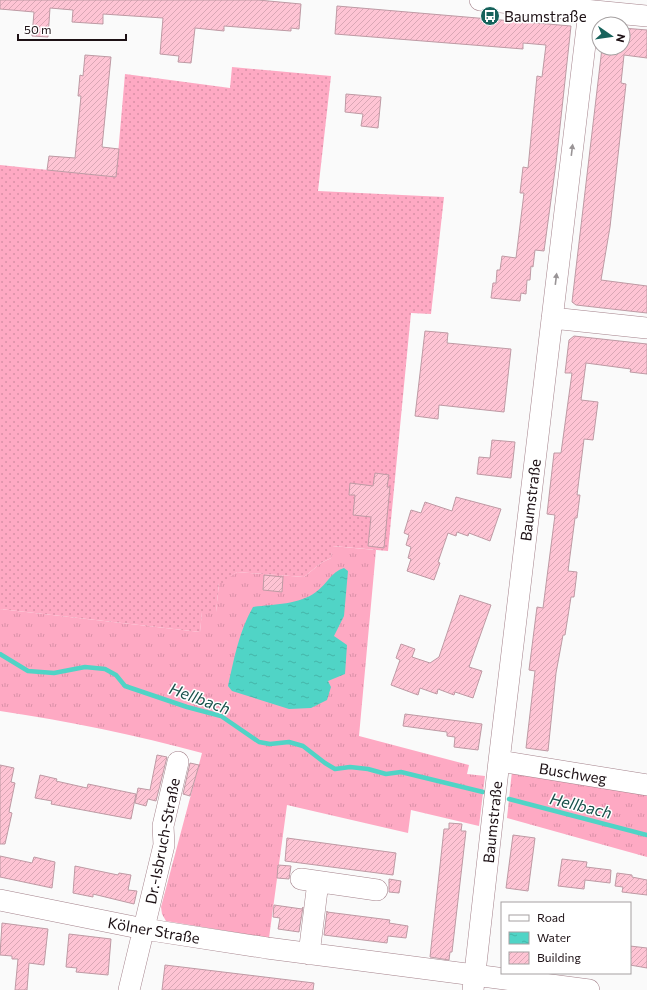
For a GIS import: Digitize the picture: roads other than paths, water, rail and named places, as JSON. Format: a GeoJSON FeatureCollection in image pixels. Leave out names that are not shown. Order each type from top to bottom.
{"type":"FeatureCollection","features":[{"type":"Feature","properties":{"kind":"street"},"geometry":{"type":"LineString","coordinates":[[480,0],[647,16]]}},
{"type":"Feature","properties":{"kind":"street","name":"Baumstraße"},"geometry":{"type":"LineString","coordinates":[[474,982],[589,11]]}},
{"type":"Feature","properties":{"kind":"street"},"geometry":{"type":"LineString","coordinates":[[552,318],[647,328]]}},
{"type":"Feature","properties":{"kind":"street","name":"Buschweg"},"geometry":{"type":"LineString","coordinates":[[499,761],[647,785]]}},
{"type":"Feature","properties":{"kind":"street","name":"Dr.-Isbruch-Straße"},"geometry":{"type":"LineString","coordinates":[[129,990],[164,845],[163,826],[178,762]]}},
{"type":"Feature","properties":{"kind":"street"},"geometry":{"type":"LineString","coordinates":[[309,954],[309,880],[377,890]]}},
{"type":"Feature","properties":{"kind":"street","name":"Kölner Straße"},"geometry":{"type":"LineString","coordinates":[[0,900],[144,929],[309,954],[474,982],[589,990]]}},
{"type":"Feature","properties":{"kind":"water"},"geometry":{"type":"Polygon","coordinates":[[[344,568],[348,571],[344,616],[334,636],[347,645],[345,674],[328,681],[331,687],[327,700],[311,708],[289,709],[232,691],[228,686],[235,655],[244,626],[253,607],[294,602],[309,596],[320,589],[332,575],[344,568]]]}},
{"type":"Feature","properties":{"kind":"waterway","name":"Hellbach"},"geometry":{"type":"LineString","coordinates":[[0,654],[28,671],[54,673],[85,667],[105,669],[116,675],[125,686],[187,707],[221,716],[259,742],[270,744],[289,742],[303,746],[335,769],[350,767],[368,769],[386,774],[401,772],[483,792]]}},
{"type":"Feature","properties":{"kind":"waterway","name":"Hellbach"},"geometry":{"type":"LineString","coordinates":[[509,799],[647,835]]}},
{"type":"Feature","properties":{"kind":"place","name":"Baumstraße"},"geometry":{"type":"Point","coordinates":[490,16]}}]}
